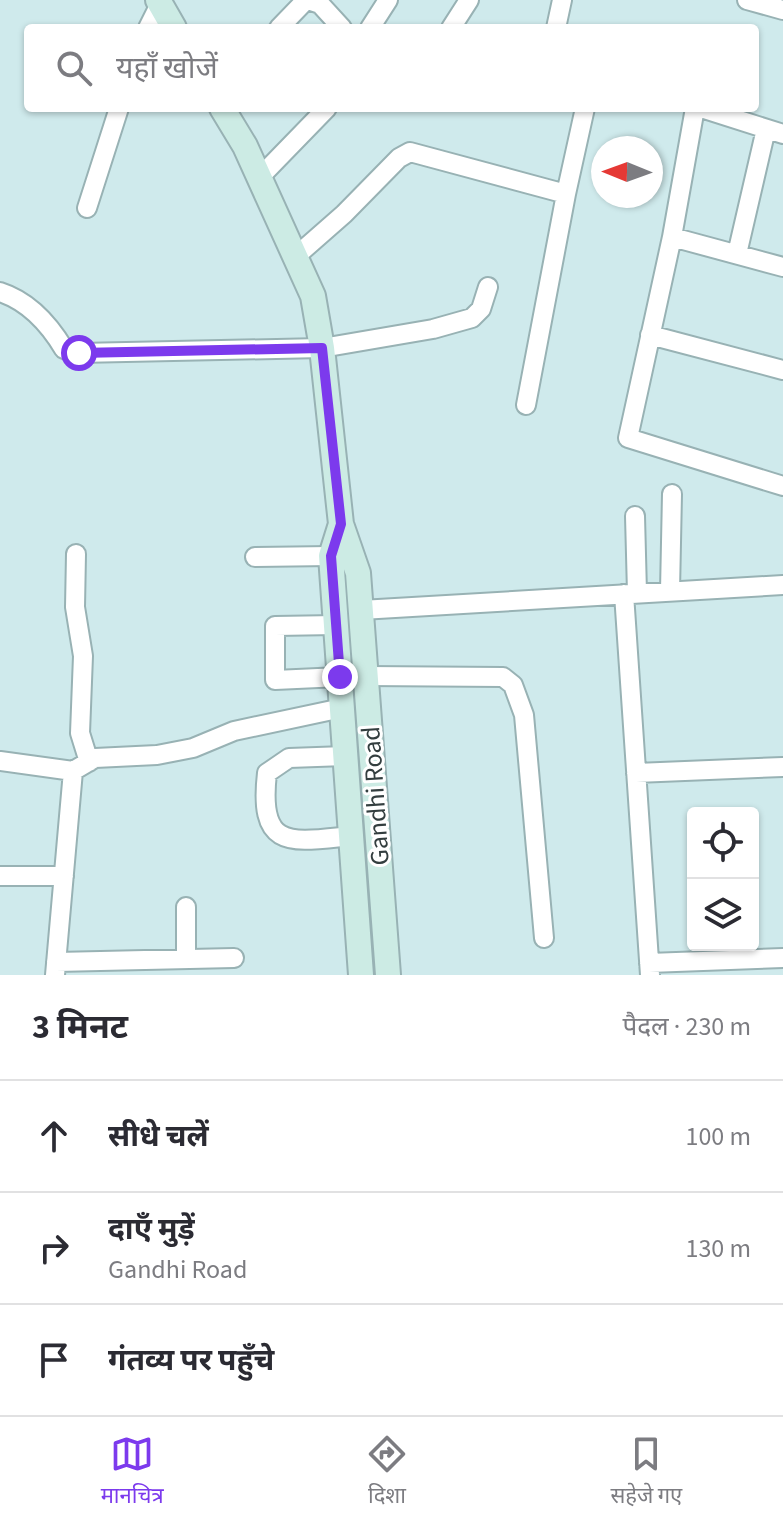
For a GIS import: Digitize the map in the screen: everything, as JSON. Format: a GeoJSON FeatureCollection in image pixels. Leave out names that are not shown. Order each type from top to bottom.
{"type":"FeatureCollection","features":[{"type":"Feature","properties":{"kind":"main road"},"geometry":{"type":"LineString","coordinates":[[159,2],[172,24]]}},
{"type":"Feature","properties":{"kind":"main road","name":"Gandhi Road"},"geometry":{"type":"LineString","coordinates":[[224,112],[245,146],[313,296],[322,348],[341,524],[358,573],[388,975]]}},
{"type":"Feature","properties":{"kind":"main road","name":"Gandhi Road"},"geometry":{"type":"LineString","coordinates":[[341,524],[331,556],[361,975]]}},
{"type":"Feature","properties":{"kind":"street"},"geometry":{"type":"LineString","coordinates":[[283,24],[307,0],[320,4],[338,24]]}},
{"type":"Feature","properties":{"kind":"street"},"geometry":{"type":"LineString","coordinates":[[373,24],[388,0]]}},
{"type":"Feature","properties":{"kind":"street"},"geometry":{"type":"LineString","coordinates":[[454,24],[469,0]]}},
{"type":"Feature","properties":{"kind":"street"},"geometry":{"type":"LineString","coordinates":[[557,24],[562,0]]}},
{"type":"Feature","properties":{"kind":"street"},"geometry":{"type":"LineString","coordinates":[[747,0],[783,10]]}},
{"type":"Feature","properties":{"kind":"street"},"geometry":{"type":"LineString","coordinates":[[150,24],[159,2]]}},
{"type":"Feature","properties":{"kind":"street"},"geometry":{"type":"LineString","coordinates":[[87,208],[118,112]]}},
{"type":"Feature","properties":{"kind":"street"},"geometry":{"type":"LineString","coordinates":[[259,178],[323,112]]}},
{"type":"Feature","properties":{"kind":"street"},"geometry":{"type":"LineString","coordinates":[[526,405],[584,112]]}},
{"type":"Feature","properties":{"kind":"street"},"geometry":{"type":"LineString","coordinates":[[697,112],[628,438],[783,486]]}},
{"type":"Feature","properties":{"kind":"street"},"geometry":{"type":"LineString","coordinates":[[711,112],[775,132],[737,254]]}},
{"type":"Feature","properties":{"kind":"street"},"geometry":{"type":"LineString","coordinates":[[295,257],[344,214],[399,158],[410,152],[566,194]]}},
{"type":"Feature","properties":{"kind":"street"},"geometry":{"type":"LineString","coordinates":[[672,237],[783,267]]}},
{"type":"Feature","properties":{"kind":"street"},"geometry":{"type":"LineString","coordinates":[[0,292],[24,302],[55,334],[64,349],[79,353],[322,348],[433,329],[472,318],[481,309],[488,287]]}},
{"type":"Feature","properties":{"kind":"street"},"geometry":{"type":"LineString","coordinates":[[650,335],[783,370]]}},
{"type":"Feature","properties":{"kind":"street"},"geometry":{"type":"LineString","coordinates":[[670,591],[672,494]]}},
{"type":"Feature","properties":{"kind":"street"},"geometry":{"type":"LineString","coordinates":[[635,516],[630,593],[636,773],[650,969],[783,958]]}},
{"type":"Feature","properties":{"kind":"street"},"geometry":{"type":"LineString","coordinates":[[76,554],[75,607],[83,656],[81,766],[52,971],[186,959],[234,958]]}},
{"type":"Feature","properties":{"kind":"street"},"geometry":{"type":"LineString","coordinates":[[255,557],[331,556]]}},
{"type":"Feature","properties":{"kind":"street"},"geometry":{"type":"LineString","coordinates":[[361,610],[783,585]]}},
{"type":"Feature","properties":{"kind":"street"},"geometry":{"type":"LineString","coordinates":[[336,625],[275,626],[275,680],[340,677]]}},
{"type":"Feature","properties":{"kind":"street"},"geometry":{"type":"LineString","coordinates":[[366,676],[503,677],[513,685],[524,715],[529,751],[544,938]]}},
{"type":"Feature","properties":{"kind":"street"},"geometry":{"type":"LineString","coordinates":[[0,761],[81,766],[95,758],[157,755],[193,748],[248,727],[342,708]]}},
{"type":"Feature","properties":{"kind":"street"},"geometry":{"type":"LineString","coordinates":[[345,756],[289,758],[267,773],[264,794],[276,832],[286,839],[351,836]]}},
{"type":"Feature","properties":{"kind":"street"},"geometry":{"type":"LineString","coordinates":[[636,773],[783,767]]}},
{"type":"Feature","properties":{"kind":"street"},"geometry":{"type":"LineString","coordinates":[[1,875],[64,876]]}},
{"type":"Feature","properties":{"kind":"street"},"geometry":{"type":"LineString","coordinates":[[186,907],[186,959]]}},
{"type":"Feature","properties":{"kind":"route"},"geometry":{"type":"LineString","coordinates":[[79,353],[322,348],[341,524],[331,556],[340,677]]}}]}
